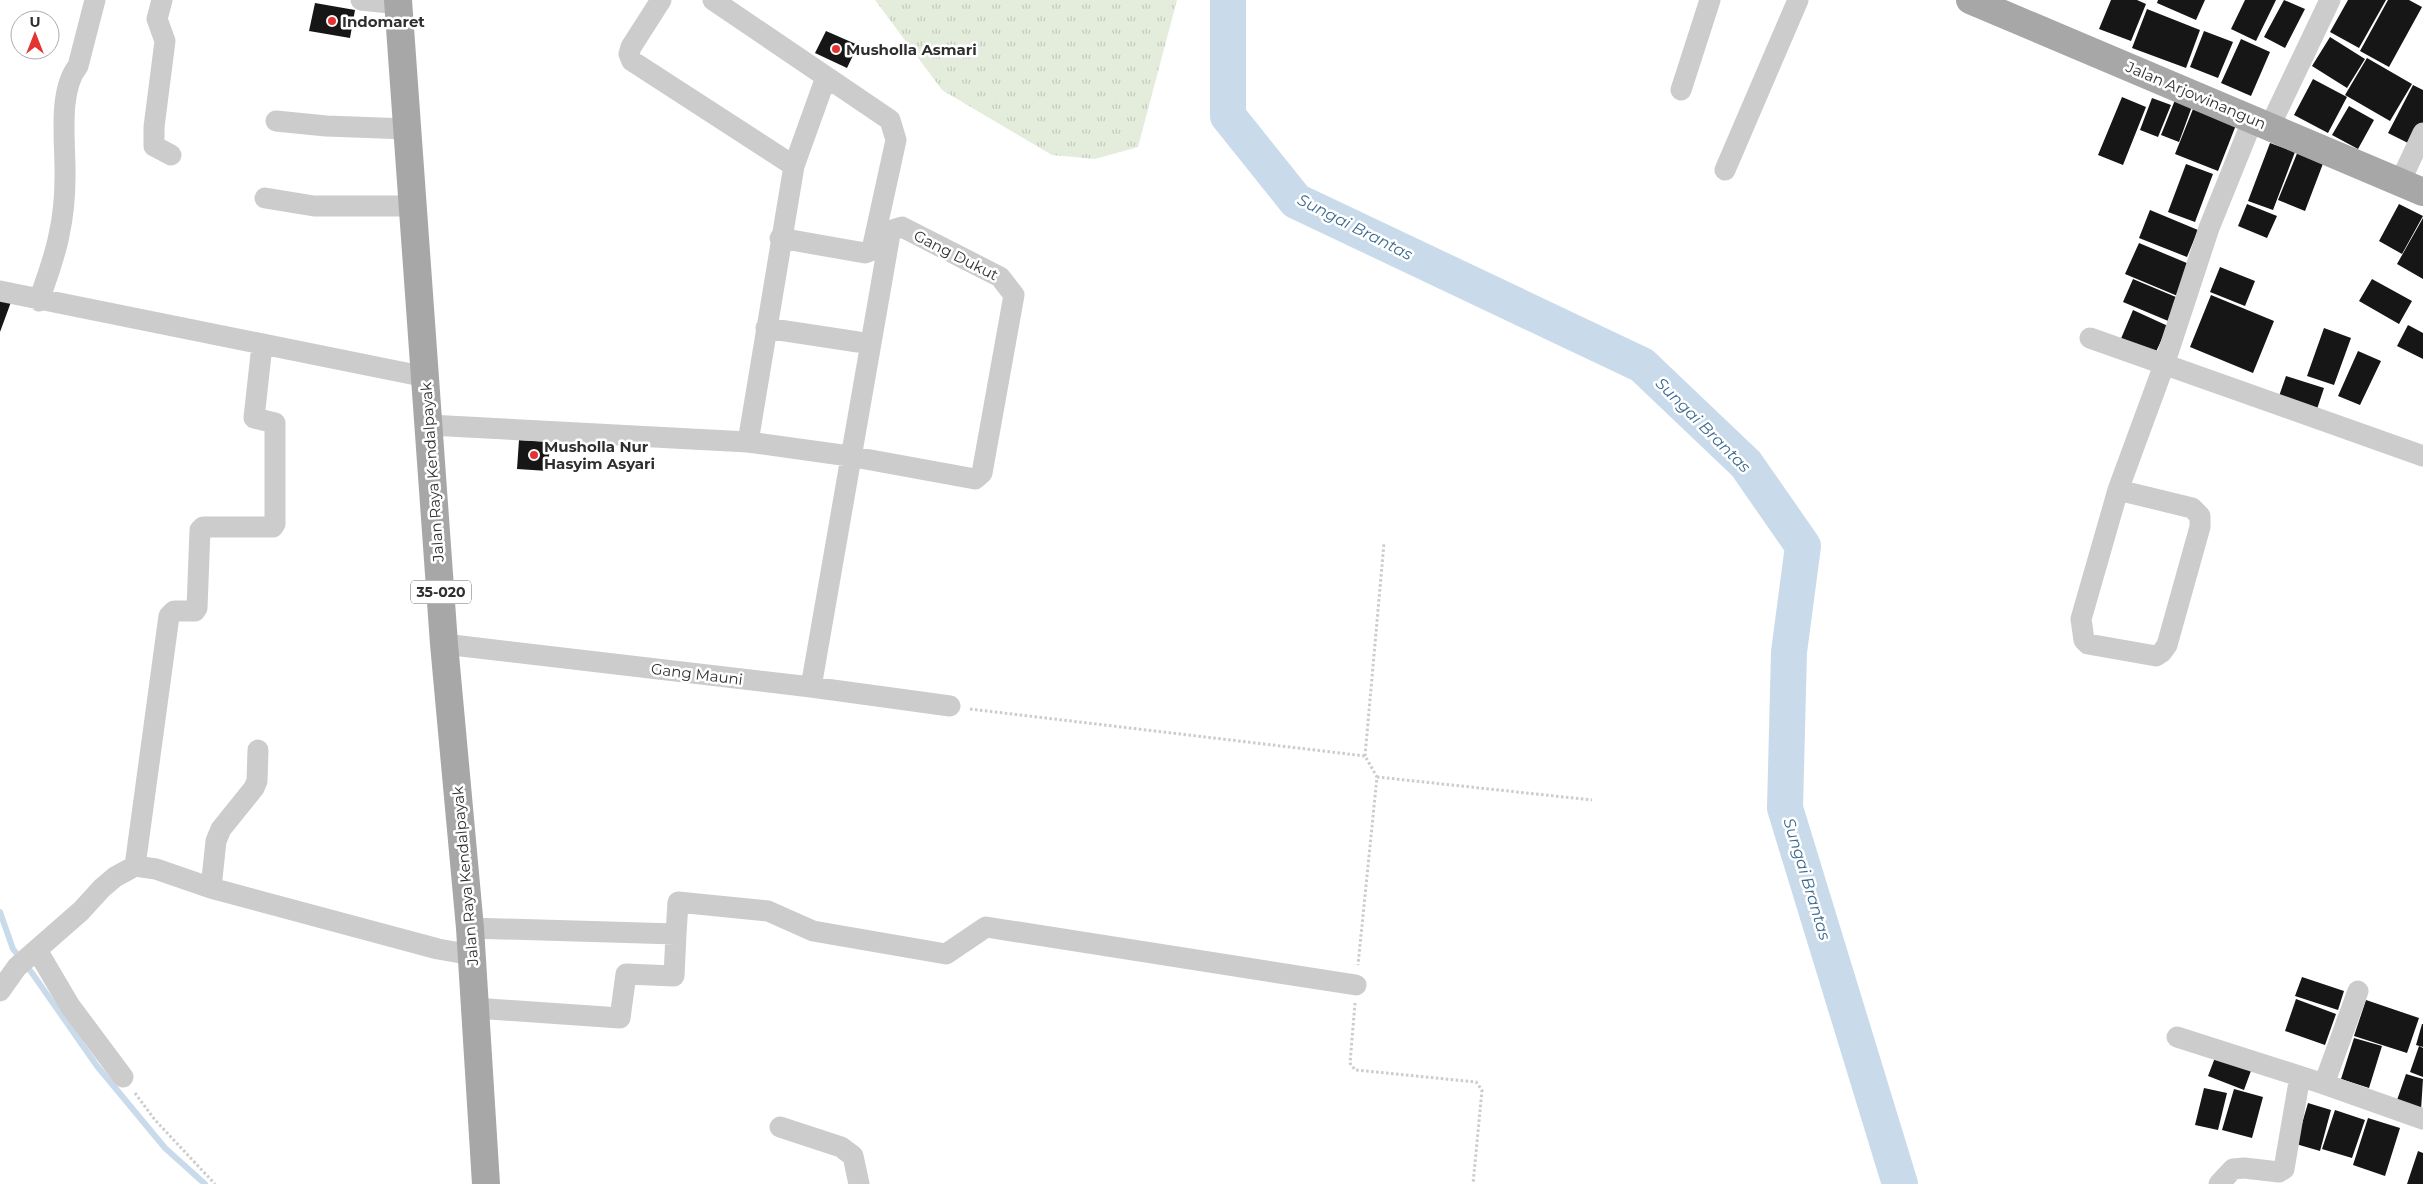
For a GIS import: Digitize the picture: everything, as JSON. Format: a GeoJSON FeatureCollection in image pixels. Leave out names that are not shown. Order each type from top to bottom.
{"type":"FeatureCollection","features":[{"type":"Feature","properties":{"kind":"main road","name":"Jalan Arjowinangun"},"geometry":{"type":"LineString","coordinates":[[1970,0],[2412,187]]}},
{"type":"Feature","properties":{"kind":"main road","name":"Jalan Raya Kendalpayak"},"geometry":{"type":"LineString","coordinates":[[398,2],[444,644],[470,928],[486,1184]]}},
{"type":"Feature","properties":{"kind":"street"},"geometry":{"type":"LineString","coordinates":[[39,301],[59,235],[65,180],[64,127],[68,93],[74,70],[78,66],[95,0]]}},
{"type":"Feature","properties":{"kind":"street"},"geometry":{"type":"LineString","coordinates":[[162,0],[158,19],[165,41],[154,127],[154,146],[171,155]]}},
{"type":"Feature","properties":{"kind":"street"},"geometry":{"type":"LineString","coordinates":[[361,0],[398,2]]}},
{"type":"Feature","properties":{"kind":"street"},"geometry":{"type":"LineString","coordinates":[[661,0],[631,48],[629,54],[632,60],[794,166]]}},
{"type":"Feature","properties":{"kind":"street"},"geometry":{"type":"LineString","coordinates":[[713,0],[890,120],[894,130],[896,140],[873,245],[870,251],[865,253],[780,238]]}},
{"type":"Feature","properties":{"kind":"street"},"geometry":{"type":"LineString","coordinates":[[1681,90],[1710,0]]}},
{"type":"Feature","properties":{"kind":"street"},"geometry":{"type":"LineString","coordinates":[[1724,170],[1798,0]]}},
{"type":"Feature","properties":{"kind":"street"},"geometry":{"type":"LineString","coordinates":[[2118,490],[2192,508],[2200,516],[2200,527],[2167,645],[2156,656],[2088,644],[2083,635],[2081,618],[2118,490],[2164,365],[2209,228],[2262,122],[2330,0]]}},
{"type":"Feature","properties":{"kind":"street"},"geometry":{"type":"LineString","coordinates":[[748,442],[780,238],[794,166],[826,77]]}},
{"type":"Feature","properties":{"kind":"street"},"geometry":{"type":"LineString","coordinates":[[276,121],[326,126],[408,129]]}},
{"type":"Feature","properties":{"kind":"street"},"geometry":{"type":"LineString","coordinates":[[2412,187],[2423,133]]}},
{"type":"Feature","properties":{"kind":"street"},"geometry":{"type":"LineString","coordinates":[[265,198],[314,206],[413,206]]}},
{"type":"Feature","properties":{"kind":"street","name":"Gang Dukut"},"geometry":{"type":"LineString","coordinates":[[902,227],[1000,277],[1014,295],[982,473],[975,479],[967,479],[849,456],[890,234],[895,229],[902,227]]}},
{"type":"Feature","properties":{"kind":"street"},"geometry":{"type":"LineString","coordinates":[[0,291],[39,301],[426,377]]}},
{"type":"Feature","properties":{"kind":"street"},"geometry":{"type":"LineString","coordinates":[[766,328],[858,342]]}},
{"type":"Feature","properties":{"kind":"street"},"geometry":{"type":"LineString","coordinates":[[2090,338],[2423,456]]}},
{"type":"Feature","properties":{"kind":"street"},"geometry":{"type":"LineString","coordinates":[[135,866],[170,616],[174,611],[196,610],[197,608],[200,530],[203,527],[273,527],[275,524],[275,423],[254,418],[262,345]]}},
{"type":"Feature","properties":{"kind":"street"},"geometry":{"type":"LineString","coordinates":[[429,425],[748,442],[849,456],[811,687]]}},
{"type":"Feature","properties":{"kind":"street","name":"Gang Mauni"},"geometry":{"type":"LineString","coordinates":[[444,644],[811,687],[950,706]]}},
{"type":"Feature","properties":{"kind":"street"},"geometry":{"type":"LineString","coordinates":[[211,888],[216,842],[221,829],[254,788],[257,781],[258,750]]}},
{"type":"Feature","properties":{"kind":"street"},"geometry":{"type":"LineString","coordinates":[[0,991],[17,967],[81,911],[102,888],[115,876],[135,866],[156,868],[211,888],[438,949],[472,955]]}},
{"type":"Feature","properties":{"kind":"street"},"geometry":{"type":"LineString","coordinates":[[475,1008],[620,1018],[626,974],[674,976],[678,902],[768,911],[813,931],[946,954],[986,927],[1356,985]]}},
{"type":"Feature","properties":{"kind":"street"},"geometry":{"type":"LineString","coordinates":[[470,928],[676,934]]}},
{"type":"Feature","properties":{"kind":"street"},"geometry":{"type":"LineString","coordinates":[[35,952],[70,1006],[123,1077]]}},
{"type":"Feature","properties":{"kind":"street"},"geometry":{"type":"LineString","coordinates":[[2324,1084],[2358,991]]}},
{"type":"Feature","properties":{"kind":"street"},"geometry":{"type":"LineString","coordinates":[[2177,1037],[2324,1084],[2423,1119]]}},
{"type":"Feature","properties":{"kind":"street"},"geometry":{"type":"LineString","coordinates":[[2219,1184],[2234,1169],[2244,1168],[2279,1172],[2284,1169],[2300,1076]]}},
{"type":"Feature","properties":{"kind":"street"},"geometry":{"type":"LineString","coordinates":[[780,1127],[841,1147],[853,1156],[860,1184]]}},
{"type":"Feature","properties":{"kind":"path"},"geometry":{"type":"LineString","coordinates":[[1384,543],[1365,756],[1377,777],[1350,1063],[1354,1070],[1476,1082],[1482,1090],[1473,1184]]}},
{"type":"Feature","properties":{"kind":"path"},"geometry":{"type":"LineString","coordinates":[[950,706],[1365,756]]}},
{"type":"Feature","properties":{"kind":"path"},"geometry":{"type":"LineString","coordinates":[[1377,777],[1592,800]]}},
{"type":"Feature","properties":{"kind":"path"},"geometry":{"type":"LineString","coordinates":[[123,1077],[155,1120],[216,1184]]}},
{"type":"Feature","properties":{"kind":"green space"},"geometry":{"type":"Polygon","coordinates":[[[875,0],[1177,0],[1138,147],[1095,159],[1052,155],[942,90],[875,0]]]}},
{"type":"Feature","properties":{"kind":"building"},"geometry":{"type":"Polygon","coordinates":[[[2111,0],[2137,0],[2146,4],[2131,41],[2099,29],[2111,0]]]}},
{"type":"Feature","properties":{"kind":"building"},"geometry":{"type":"Polygon","coordinates":[[[2158,0],[2205,0],[2196,20],[2157,3],[2158,0]]]}},
{"type":"Feature","properties":{"kind":"building"},"geometry":{"type":"Polygon","coordinates":[[[2245,0],[2276,0],[2256,41],[2231,29],[2245,0]]]}},
{"type":"Feature","properties":{"kind":"building"},"geometry":{"type":"Polygon","coordinates":[[[2284,0],[2305,9],[2285,48],[2264,37],[2284,0]]]}},
{"type":"Feature","properties":{"kind":"building"},"geometry":{"type":"Polygon","coordinates":[[[2348,0],[2386,0],[2359,48],[2330,32],[2348,0]]]}},
{"type":"Feature","properties":{"kind":"building"},"geometry":{"type":"Polygon","coordinates":[[[2388,0],[2409,0],[2422,7],[2389,67],[2360,51],[2388,0]]]}},
{"type":"Feature","properties":{"kind":"building","name":"Indomaret"},"geometry":{"type":"Polygon","coordinates":[[[315,3],[355,10],[350,38],[309,31],[315,3]]]}},
{"type":"Feature","properties":{"kind":"building"},"geometry":{"type":"Polygon","coordinates":[[[2147,9],[2200,30],[2186,68],[2132,48],[2147,9]]]}},
{"type":"Feature","properties":{"kind":"building","name":"Musholla Asmari"},"geometry":{"type":"Polygon","coordinates":[[[826,31],[858,45],[847,68],[815,53],[826,31]]]}},
{"type":"Feature","properties":{"kind":"building"},"geometry":{"type":"Polygon","coordinates":[[[2204,31],[2233,42],[2218,78],[2190,67],[2204,31]]]}},
{"type":"Feature","properties":{"kind":"building"},"geometry":{"type":"Polygon","coordinates":[[[2330,37],[2365,59],[2347,88],[2312,66],[2330,37]]]}},
{"type":"Feature","properties":{"kind":"building"},"geometry":{"type":"Polygon","coordinates":[[[2241,39],[2270,52],[2251,96],[2221,83],[2241,39]]]}},
{"type":"Feature","properties":{"kind":"building"},"geometry":{"type":"Polygon","coordinates":[[[2367,58],[2412,84],[2390,121],[2345,95],[2367,58]]]}},
{"type":"Feature","properties":{"kind":"building"},"geometry":{"type":"Polygon","coordinates":[[[2313,79],[2347,97],[2328,133],[2294,115],[2313,79]]]}},
{"type":"Feature","properties":{"kind":"building"},"geometry":{"type":"Polygon","coordinates":[[[2413,85],[2423,90],[2423,124],[2412,145],[2388,133],[2413,85]]]}},
{"type":"Feature","properties":{"kind":"building"},"geometry":{"type":"Polygon","coordinates":[[[2177,95],[2194,101],[2179,142],[2161,135],[2177,95]]]}},
{"type":"Feature","properties":{"kind":"building"},"geometry":{"type":"Polygon","coordinates":[[[2122,97],[2146,107],[2123,165],[2098,155],[2122,97]]]}},
{"type":"Feature","properties":{"kind":"building"},"geometry":{"type":"Polygon","coordinates":[[[2152,98],[2171,105],[2158,137],[2140,130],[2152,98]]]}},
{"type":"Feature","properties":{"kind":"building"},"geometry":{"type":"Polygon","coordinates":[[[2195,104],[2238,120],[2218,171],[2175,154],[2195,104]]]}},
{"type":"Feature","properties":{"kind":"building"},"geometry":{"type":"Polygon","coordinates":[[[2349,106],[2374,120],[2358,149],[2332,135],[2349,106]]]}},
{"type":"Feature","properties":{"kind":"building"},"geometry":{"type":"Polygon","coordinates":[[[2270,143],[2295,152],[2273,210],[2248,201],[2270,143]]]}},
{"type":"Feature","properties":{"kind":"building"},"geometry":{"type":"Polygon","coordinates":[[[2298,151],[2324,161],[2305,211],[2278,200],[2298,151]]]}},
{"type":"Feature","properties":{"kind":"building"},"geometry":{"type":"Polygon","coordinates":[[[2186,164],[2213,174],[2195,222],[2168,212],[2186,164]]]}},
{"type":"Feature","properties":{"kind":"building"},"geometry":{"type":"Polygon","coordinates":[[[2247,204],[2277,216],[2267,238],[2238,226],[2247,204]]]}},
{"type":"Feature","properties":{"kind":"building"},"geometry":{"type":"Polygon","coordinates":[[[2399,204],[2423,216],[2402,254],[2379,241],[2399,204]]]}},
{"type":"Feature","properties":{"kind":"building"},"geometry":{"type":"Polygon","coordinates":[[[2150,210],[2198,230],[2187,257],[2139,238],[2150,210]]]}},
{"type":"Feature","properties":{"kind":"building"},"geometry":{"type":"Polygon","coordinates":[[[2423,218],[2423,279],[2397,264],[2423,218]]]}},
{"type":"Feature","properties":{"kind":"building"},"geometry":{"type":"Polygon","coordinates":[[[2139,243],[2194,266],[2180,297],[2125,274],[2139,243]]]}},
{"type":"Feature","properties":{"kind":"building"},"geometry":{"type":"Polygon","coordinates":[[[2220,267],[2255,281],[2245,306],[2210,292],[2220,267]]]}},
{"type":"Feature","properties":{"kind":"building"},"geometry":{"type":"Polygon","coordinates":[[[2133,279],[2183,300],[2173,323],[2123,302],[2133,279]]]}},
{"type":"Feature","properties":{"kind":"building"},"geometry":{"type":"Polygon","coordinates":[[[2372,279],[2412,301],[2399,324],[2359,301],[2372,279]]]}},
{"type":"Feature","properties":{"kind":"building"},"geometry":{"type":"Polygon","coordinates":[[[2211,295],[2274,321],[2253,373],[2190,347],[2211,295]]]}},
{"type":"Feature","properties":{"kind":"building"},"geometry":{"type":"Polygon","coordinates":[[[0,300],[11,302],[0,332],[0,300]]]}},
{"type":"Feature","properties":{"kind":"building"},"geometry":{"type":"Polygon","coordinates":[[[2133,310],[2168,326],[2154,356],[2120,341],[2133,310]]]}},
{"type":"Feature","properties":{"kind":"building"},"geometry":{"type":"Polygon","coordinates":[[[2408,325],[2423,333],[2423,359],[2397,346],[2408,325]]]}},
{"type":"Feature","properties":{"kind":"building"},"geometry":{"type":"Polygon","coordinates":[[[2324,328],[2351,338],[2334,385],[2307,376],[2324,328]]]}},
{"type":"Feature","properties":{"kind":"building"},"geometry":{"type":"Polygon","coordinates":[[[2358,351],[2381,361],[2360,405],[2338,396],[2358,351]]]}},
{"type":"Feature","properties":{"kind":"building"},"geometry":{"type":"Polygon","coordinates":[[[2286,376],[2324,388],[2316,412],[2278,399],[2286,376]]]}},
{"type":"Feature","properties":{"kind":"building","name":"Musholla Nur Hasyim Asyari"},"geometry":{"type":"Polygon","coordinates":[[[519,440],[550,442],[548,471],[517,469],[519,440]]]}},
{"type":"Feature","properties":{"kind":"building"},"geometry":{"type":"Polygon","coordinates":[[[2302,977],[2344,991],[2338,1010],[2295,996],[2302,977]]]}},
{"type":"Feature","properties":{"kind":"building"},"geometry":{"type":"Polygon","coordinates":[[[2296,999],[2336,1014],[2325,1045],[2285,1031],[2296,999]]]}},
{"type":"Feature","properties":{"kind":"building"},"geometry":{"type":"Polygon","coordinates":[[[2366,1000],[2419,1018],[2407,1053],[2354,1036],[2366,1000]]]}},
{"type":"Feature","properties":{"kind":"building"},"geometry":{"type":"Polygon","coordinates":[[[2423,1024],[2423,1047],[2416,1045],[2423,1024]]]}},
{"type":"Feature","properties":{"kind":"building"},"geometry":{"type":"Polygon","coordinates":[[[2354,1038],[2382,1046],[2369,1088],[2341,1079],[2354,1038]]]}},
{"type":"Feature","properties":{"kind":"building"},"geometry":{"type":"Polygon","coordinates":[[[2419,1046],[2423,1048],[2423,1077],[2410,1072],[2419,1046]]]}},
{"type":"Feature","properties":{"kind":"building"},"geometry":{"type":"Polygon","coordinates":[[[2216,1055],[2252,1068],[2244,1090],[2208,1076],[2216,1055]]]}},
{"type":"Feature","properties":{"kind":"building"},"geometry":{"type":"Polygon","coordinates":[[[2406,1074],[2423,1079],[2421,1110],[2396,1103],[2406,1074]]]}},
{"type":"Feature","properties":{"kind":"building"},"geometry":{"type":"Polygon","coordinates":[[[2204,1088],[2227,1093],[2218,1130],[2195,1125],[2204,1088]]]}},
{"type":"Feature","properties":{"kind":"building"},"geometry":{"type":"Polygon","coordinates":[[[2234,1089],[2263,1097],[2252,1138],[2222,1130],[2234,1089]]]}},
{"type":"Feature","properties":{"kind":"building"},"geometry":{"type":"Polygon","coordinates":[[[2308,1103],[2331,1110],[2320,1151],[2296,1144],[2308,1103]]]}},
{"type":"Feature","properties":{"kind":"building"},"geometry":{"type":"Polygon","coordinates":[[[2335,1110],[2365,1120],[2352,1158],[2322,1149],[2335,1110]]]}},
{"type":"Feature","properties":{"kind":"building"},"geometry":{"type":"Polygon","coordinates":[[[2368,1118],[2400,1128],[2385,1176],[2353,1165],[2368,1118]]]}},
{"type":"Feature","properties":{"kind":"building"},"geometry":{"type":"Polygon","coordinates":[[[2418,1151],[2423,1153],[2423,1184],[2407,1184],[2418,1151]]]}},
{"type":"Feature","properties":{"kind":"waterway","name":"Sungai Brantas"},"geometry":{"type":"LineString","coordinates":[[1228,0],[1228,116],[1296,201],[1642,365],[1746,464],[1803,546],[1789,652],[1785,808],[1900,1184]]}},
{"type":"Feature","properties":{"kind":"waterway"},"geometry":{"type":"LineString","coordinates":[[0,912],[13,949],[97,1066],[165,1148],[205,1184]]}},
{"type":"Feature","properties":{"kind":"place","name":"Indomaret"},"geometry":{"type":"Point","coordinates":[332,21]}},
{"type":"Feature","properties":{"kind":"place","name":"Musholla Asmari"},"geometry":{"type":"Point","coordinates":[836,49]}},
{"type":"Feature","properties":{"kind":"place","name":"Musholla Nur Hasyim Asyari"},"geometry":{"type":"Point","coordinates":[534,455]}}]}
